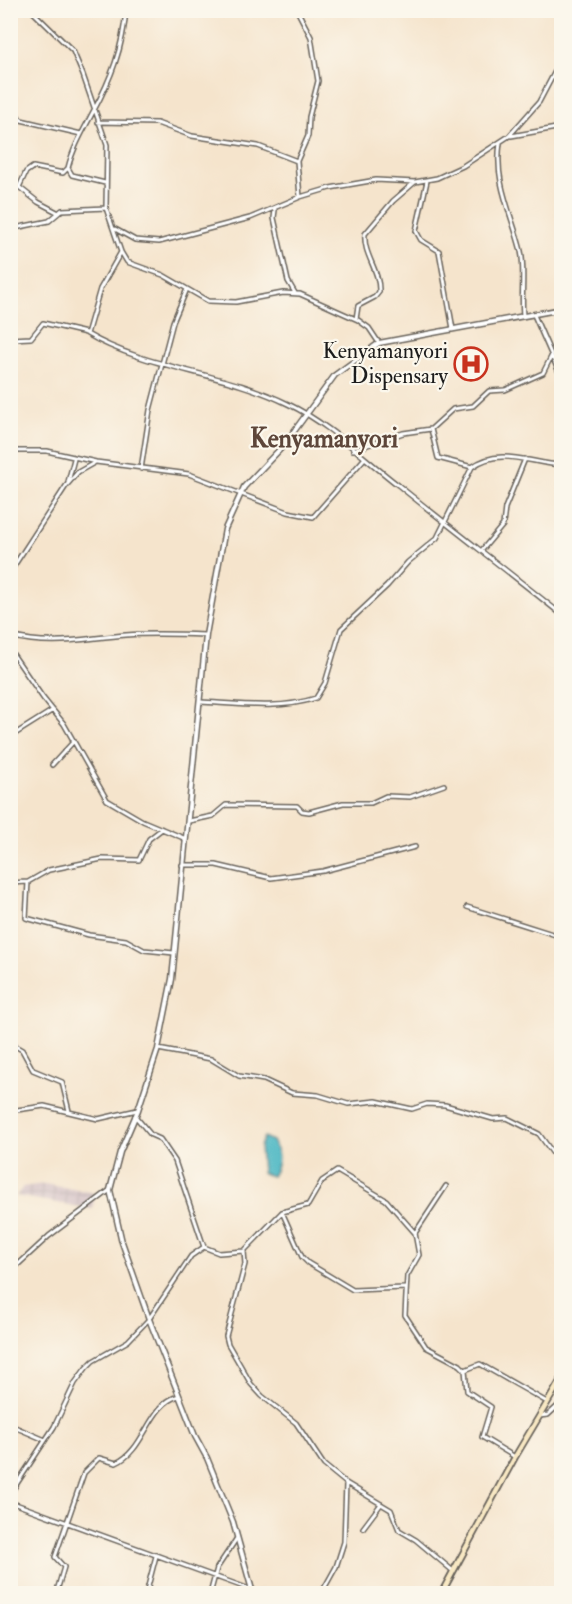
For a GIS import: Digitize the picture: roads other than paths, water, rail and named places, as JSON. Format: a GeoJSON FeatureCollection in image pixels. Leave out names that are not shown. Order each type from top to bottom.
{"type":"FeatureCollection","features":[{"type":"Feature","properties":{"kind":"main road"},"geometry":{"type":"LineString","coordinates":[[441,1593],[561,1378]]}},
{"type":"Feature","properties":{"kind":"street"},"geometry":{"type":"LineString","coordinates":[[31,10],[73,51],[107,145],[106,208],[121,252],[131,265],[163,275],[208,301],[218,303],[295,293],[356,319],[369,328],[379,343]]}},
{"type":"Feature","properties":{"kind":"street"},"geometry":{"type":"LineString","coordinates":[[20,185],[26,172],[33,167],[63,173],[68,168],[81,134],[94,111],[121,50],[126,10]]}},
{"type":"Feature","properties":{"kind":"street"},"geometry":{"type":"LineString","coordinates":[[192,10],[205,14],[239,10]]}},
{"type":"Feature","properties":{"kind":"street"},"geometry":{"type":"LineString","coordinates":[[273,10],[285,10]]}},
{"type":"Feature","properties":{"kind":"street"},"geometry":{"type":"LineString","coordinates":[[297,10],[310,37],[318,87],[309,117],[308,136],[297,162],[300,197]]}},
{"type":"Feature","properties":{"kind":"street"},"geometry":{"type":"LineString","coordinates":[[561,48],[559,64],[561,77]]}},
{"type":"Feature","properties":{"kind":"street"},"geometry":{"type":"LineString","coordinates":[[114,228],[135,240],[148,243],[242,221],[275,210],[300,197],[376,180],[427,181],[463,166],[509,136],[539,102],[559,64]]}},
{"type":"Feature","properties":{"kind":"street"},"geometry":{"type":"LineString","coordinates":[[10,106],[21,120],[81,134]]}},
{"type":"Feature","properties":{"kind":"street"},"geometry":{"type":"LineString","coordinates":[[98,122],[157,123],[192,136],[258,146],[297,162]]}},
{"type":"Feature","properties":{"kind":"street"},"geometry":{"type":"LineString","coordinates":[[509,136],[561,127]]}},
{"type":"Feature","properties":{"kind":"street"},"geometry":{"type":"LineString","coordinates":[[500,143],[498,165],[503,197],[521,253],[523,315]]}},
{"type":"Feature","properties":{"kind":"street"},"geometry":{"type":"LineString","coordinates":[[68,168],[72,175],[105,183]]}},
{"type":"Feature","properties":{"kind":"street"},"geometry":{"type":"LineString","coordinates":[[10,180],[20,185],[38,202],[57,212],[106,208]]}},
{"type":"Feature","properties":{"kind":"street"},"geometry":{"type":"LineString","coordinates":[[427,181],[416,231],[421,240],[439,251],[453,329]]}},
{"type":"Feature","properties":{"kind":"street"},"geometry":{"type":"LineString","coordinates":[[356,319],[360,304],[375,297],[379,292],[378,275],[365,248],[365,234],[393,201],[416,182]]}},
{"type":"Feature","properties":{"kind":"street"},"geometry":{"type":"LineString","coordinates":[[275,210],[276,228],[288,281],[295,293]]}},
{"type":"Feature","properties":{"kind":"street"},"geometry":{"type":"LineString","coordinates":[[10,229],[49,221],[57,212]]}},
{"type":"Feature","properties":{"kind":"street"},"geometry":{"type":"LineString","coordinates":[[86,333],[100,289],[121,252]]}},
{"type":"Feature","properties":{"kind":"street"},"geometry":{"type":"LineString","coordinates":[[141,469],[145,429],[173,322],[187,289]]}},
{"type":"Feature","properties":{"kind":"street"},"geometry":{"type":"LineString","coordinates":[[252,1590],[215,1476],[179,1396],[149,1319],[122,1242],[110,1190],[120,1152],[138,1110],[158,1049],[172,979],[206,635],[225,530],[240,493],[284,445],[335,375],[379,343],[561,309]]}},
{"type":"Feature","properties":{"kind":"street"},"geometry":{"type":"LineString","coordinates":[[533,314],[561,379]]}},
{"type":"Feature","properties":{"kind":"street"},"geometry":{"type":"LineString","coordinates":[[10,339],[31,338],[43,323],[86,333],[132,354],[221,378],[277,399],[306,414],[445,519],[561,615]]}},
{"type":"Feature","properties":{"kind":"street"},"geometry":{"type":"LineString","coordinates":[[353,450],[403,433],[431,429],[453,409],[472,406],[489,391],[505,390],[543,373],[551,357]]}},
{"type":"Feature","properties":{"kind":"street"},"geometry":{"type":"LineString","coordinates":[[431,429],[438,458],[472,467]]}},
{"type":"Feature","properties":{"kind":"street"},"geometry":{"type":"LineString","coordinates":[[10,451],[42,451],[96,462],[189,474],[288,512],[314,517],[364,459]]}},
{"type":"Feature","properties":{"kind":"street"},"geometry":{"type":"LineString","coordinates":[[201,702],[257,705],[303,702],[316,698],[325,683],[341,628],[387,586],[408,562],[433,543],[472,467],[480,461],[502,456],[561,465]]}},
{"type":"Feature","properties":{"kind":"street"},"geometry":{"type":"LineString","coordinates":[[66,486],[74,458]]}},
{"type":"Feature","properties":{"kind":"street"},"geometry":{"type":"LineString","coordinates":[[482,550],[503,525],[505,508],[525,459]]}},
{"type":"Feature","properties":{"kind":"street"},"geometry":{"type":"LineString","coordinates":[[10,572],[66,486],[78,472],[96,462]]}},
{"type":"Feature","properties":{"kind":"street"},"geometry":{"type":"LineString","coordinates":[[10,636],[28,640],[67,642],[141,634],[206,635]]}},
{"type":"Feature","properties":{"kind":"street"},"geometry":{"type":"LineString","coordinates":[[10,650],[74,741],[107,800],[186,839]]}},
{"type":"Feature","properties":{"kind":"street"},"geometry":{"type":"LineString","coordinates":[[10,737],[53,710]]}},
{"type":"Feature","properties":{"kind":"street"},"geometry":{"type":"LineString","coordinates":[[52,765],[74,741]]}},
{"type":"Feature","properties":{"kind":"street"},"geometry":{"type":"LineString","coordinates":[[189,821],[213,816],[226,805],[297,806],[309,812],[343,803],[367,803],[386,796],[410,796],[444,784]]}},
{"type":"Feature","properties":{"kind":"street"},"geometry":{"type":"LineString","coordinates":[[10,883],[28,882],[49,870],[95,860],[139,860],[149,839],[162,829]]}},
{"type":"Feature","properties":{"kind":"street"},"geometry":{"type":"LineString","coordinates":[[182,865],[216,865],[271,878],[323,871],[415,847]]}},
{"type":"Feature","properties":{"kind":"street"},"geometry":{"type":"LineString","coordinates":[[28,882],[26,918],[89,935],[126,940],[144,950],[175,954]]}},
{"type":"Feature","properties":{"kind":"street"},"geometry":{"type":"LineString","coordinates":[[466,907],[561,937]]}},
{"type":"Feature","properties":{"kind":"street"},"geometry":{"type":"LineString","coordinates":[[10,1043],[22,1050],[33,1070],[62,1082],[69,1111]]}},
{"type":"Feature","properties":{"kind":"street"},"geometry":{"type":"LineString","coordinates":[[158,1049],[211,1059],[240,1076],[264,1080],[292,1093],[318,1095],[348,1104],[376,1101],[405,1109],[427,1104],[445,1105],[493,1119],[513,1120],[542,1137],[561,1166]]}},
{"type":"Feature","properties":{"kind":"street"},"geometry":{"type":"LineString","coordinates":[[10,1111],[44,1106],[98,1119],[138,1110]]}},
{"type":"Feature","properties":{"kind":"street"},"geometry":{"type":"LineString","coordinates":[[135,1116],[151,1135],[160,1139],[176,1161],[204,1247]]}},
{"type":"Feature","properties":{"kind":"street"},"geometry":{"type":"LineString","coordinates":[[204,1247],[219,1253],[244,1251],[282,1212],[308,1205],[322,1181],[337,1170],[386,1200],[415,1233],[419,1255],[408,1274],[404,1311],[417,1338],[426,1347],[455,1361],[465,1370],[467,1391],[492,1410],[482,1437],[515,1457]]}},
{"type":"Feature","properties":{"kind":"street"},"geometry":{"type":"LineString","coordinates":[[415,1233],[446,1186]]}},
{"type":"Feature","properties":{"kind":"street"},"geometry":{"type":"LineString","coordinates":[[10,1272],[50,1236],[110,1190]]}},
{"type":"Feature","properties":{"kind":"street"},"geometry":{"type":"LineString","coordinates":[[282,1212],[302,1257],[308,1263],[355,1291],[405,1288]]}},
{"type":"Feature","properties":{"kind":"street"},"geometry":{"type":"LineString","coordinates":[[10,1494],[45,1440],[75,1383],[86,1368],[128,1341],[149,1319],[183,1266],[204,1247]]}},
{"type":"Feature","properties":{"kind":"street"},"geometry":{"type":"LineString","coordinates":[[244,1251],[245,1264],[226,1336],[228,1344],[252,1384],[262,1396],[296,1423],[324,1465],[346,1483],[394,1514],[399,1530],[453,1570]]}},
{"type":"Feature","properties":{"kind":"street"},"geometry":{"type":"LineString","coordinates":[[465,1370],[480,1364],[547,1402]]}},
{"type":"Feature","properties":{"kind":"street"},"geometry":{"type":"LineString","coordinates":[[56,1593],[64,1566],[54,1557],[79,1485],[88,1467],[99,1458],[116,1463],[126,1457],[164,1405],[179,1396]]}},
{"type":"Feature","properties":{"kind":"street"},"geometry":{"type":"LineString","coordinates":[[539,1416],[548,1415],[561,1402]]}},
{"type":"Feature","properties":{"kind":"street"},"geometry":{"type":"LineString","coordinates":[[10,1425],[45,1440]]}},
{"type":"Feature","properties":{"kind":"street"},"geometry":{"type":"LineString","coordinates":[[321,1593],[336,1567],[344,1542],[346,1483]]}},
{"type":"Feature","properties":{"kind":"street"},"geometry":{"type":"LineString","coordinates":[[10,1502],[262,1593]]}},
{"type":"Feature","properties":{"kind":"street"},"geometry":{"type":"LineString","coordinates":[[363,1528],[381,1504]]}},
{"type":"Feature","properties":{"kind":"street"},"geometry":{"type":"LineString","coordinates":[[210,1593],[214,1577],[237,1538]]}},
{"type":"Feature","properties":{"kind":"street"},"geometry":{"type":"LineString","coordinates":[[146,1593],[156,1556]]}},
{"type":"Feature","properties":{"kind":"water"},"geometry":{"type":"Polygon","coordinates":[[[264,1137],[272,1141],[278,1154],[278,1163],[272,1176],[262,1173],[260,1146],[264,1137]]]}},
{"type":"Feature","properties":{"kind":"place","name":"Kenyamanyori Dispensary"},"geometry":{"type":"Point","coordinates":[471,364]}},
{"type":"Feature","properties":{"kind":"district","name":"Kenyamanyori"},"geometry":{"type":"Point","coordinates":[324,439]}}]}
